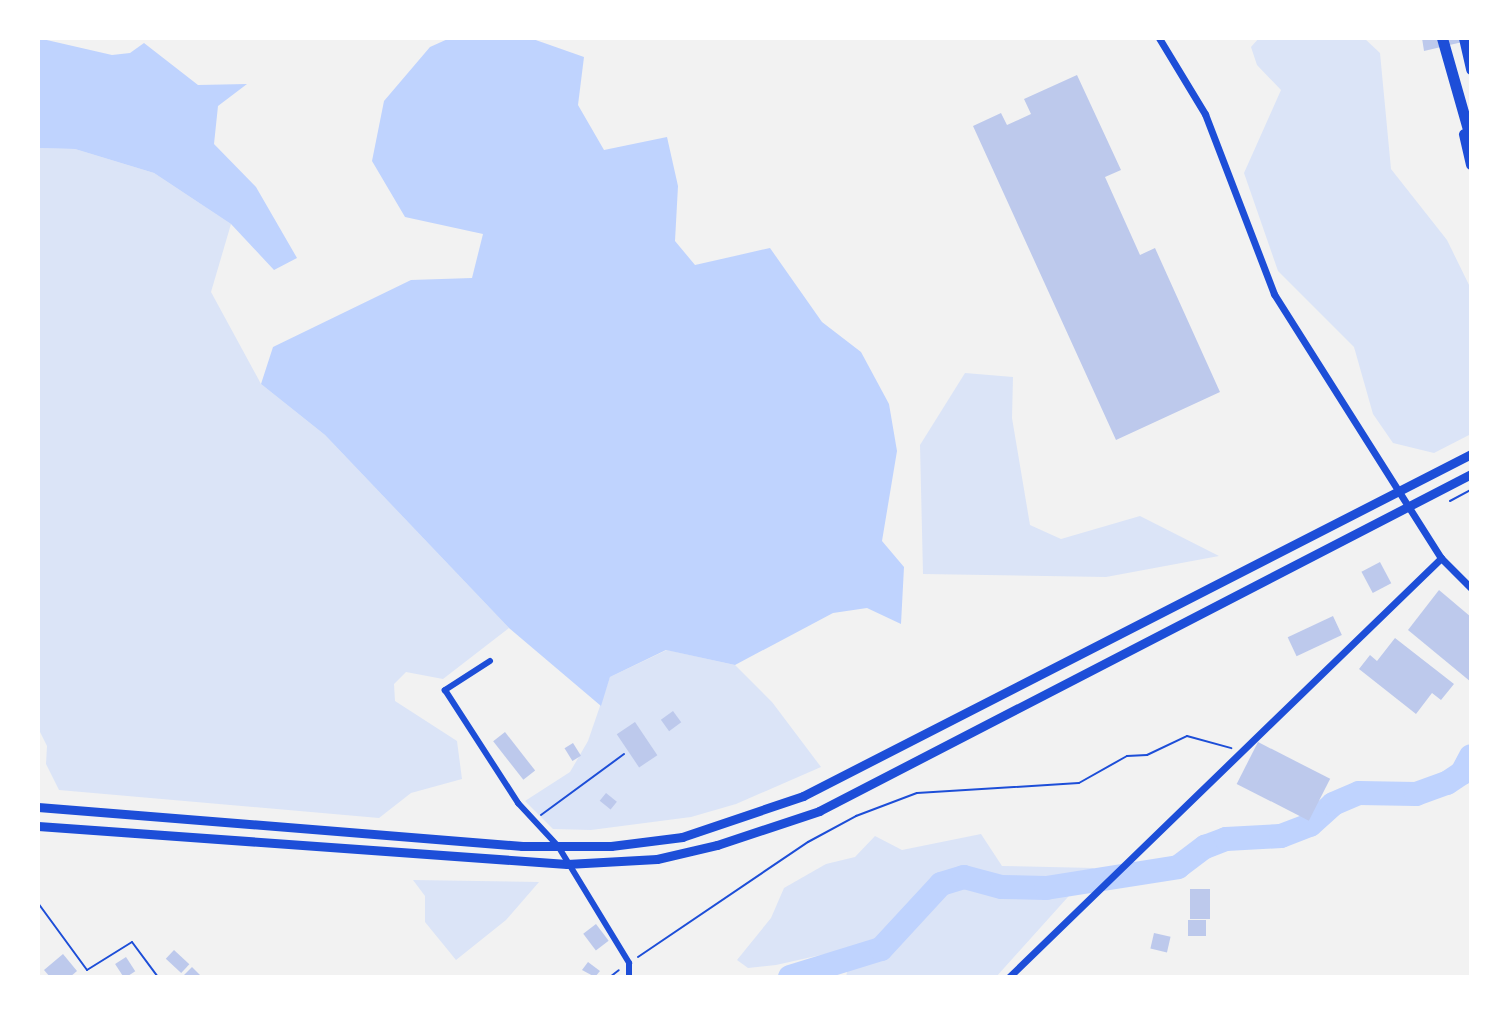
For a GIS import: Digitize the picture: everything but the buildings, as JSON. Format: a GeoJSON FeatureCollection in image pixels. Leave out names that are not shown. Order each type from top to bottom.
{"type":"FeatureCollection","features":[{"type":"Feature","properties":{"kind":"highway"},"geometry":{"type":"LineString","coordinates":[[1442,38],[1471,164]]}},
{"type":"Feature","properties":{"kind":"highway"},"geometry":{"type":"LineString","coordinates":[[1464,38],[1471,69]]}},
{"type":"Feature","properties":{"kind":"highway"},"geometry":{"type":"LineString","coordinates":[[1453,84],[1471,140]]}},
{"type":"Feature","properties":{"kind":"main road"},"geometry":{"type":"LineString","coordinates":[[38,807],[558,846],[682,837],[761,814],[950,724],[1471,454]]}},
{"type":"Feature","properties":{"kind":"main road"},"geometry":{"type":"LineString","coordinates":[[38,826],[567,864],[657,859],[819,811],[1471,474]]}},
{"type":"Feature","properties":{"kind":"street"},"geometry":{"type":"LineString","coordinates":[[1159,38],[1205,114],[1274,294],[1441,558],[1471,588]]}},
{"type":"Feature","properties":{"kind":"street"},"geometry":{"type":"LineString","coordinates":[[1009,977],[1074,908],[1441,558]]}},
{"type":"Feature","properties":{"kind":"street"},"geometry":{"type":"LineString","coordinates":[[490,661],[445,690],[533,820],[558,846],[629,963],[629,977]]}},
{"type":"Feature","properties":{"kind":"path"},"geometry":{"type":"LineString","coordinates":[[1450,501],[1471,490]]}},
{"type":"Feature","properties":{"kind":"path"},"geometry":{"type":"LineString","coordinates":[[629,963],[808,842],[856,816],[917,793],[1079,783],[1127,756],[1147,755],[1187,736],[1240,750]]}},
{"type":"Feature","properties":{"kind":"path"},"geometry":{"type":"LineString","coordinates":[[533,820],[624,754]]}},
{"type":"Feature","properties":{"kind":"path"},"geometry":{"type":"LineString","coordinates":[[38,903],[87,970],[132,942],[158,977]]}},
{"type":"Feature","properties":{"kind":"shaded area"},"geometry":{"type":"Polygon","coordinates":[[[1259,38],[1364,38],[1380,53],[1391,169],[1447,240],[1471,289],[1471,434],[1434,453],[1393,443],[1373,414],[1354,347],[1278,271],[1244,173],[1281,90],[1257,65],[1251,47],[1259,38]]]}},
{"type":"Feature","properties":{"kind":"shaded area"},"geometry":{"type":"Polygon","coordinates":[[[38,148],[75,149],[154,173],[231,224],[211,292],[261,384],[325,435],[509,628],[443,679],[406,672],[394,684],[395,701],[457,741],[462,779],[411,793],[379,818],[59,790],[46,764],[47,746],[38,728],[38,148]]]}},
{"type":"Feature","properties":{"kind":"shaded area"},"geometry":{"type":"Polygon","coordinates":[[[965,373],[1013,377],[1012,418],[1030,525],[1061,539],[1140,516],[1219,556],[1106,577],[923,574],[920,445],[965,373]]]}},
{"type":"Feature","properties":{"kind":"shaded area"},"geometry":{"type":"Polygon","coordinates":[[[667,650],[735,665],[772,702],[821,767],[736,804],[691,817],[591,830],[553,829],[525,801],[570,772],[588,741],[610,677],[667,650]]]}},
{"type":"Feature","properties":{"kind":"shaded area"},"geometry":{"type":"Polygon","coordinates":[[[981,834],[1002,866],[1094,868],[996,977],[846,977],[852,948],[748,968],[737,960],[771,918],[784,888],[826,864],[855,857],[875,836],[902,850],[981,834]]]}},
{"type":"Feature","properties":{"kind":"shaded area"},"geometry":{"type":"Polygon","coordinates":[[[413,880],[539,882],[506,920],[456,960],[425,922],[425,896],[413,880]]]}},
{"type":"Feature","properties":{"kind":"water"},"geometry":{"type":"Polygon","coordinates":[[[38,38],[112,55],[130,53],[144,43],[198,85],[247,84],[218,106],[214,144],[256,187],[297,258],[274,270],[231,224],[154,173],[75,149],[38,148],[38,38]]]}},
{"type":"Feature","properties":{"kind":"water"},"geometry":{"type":"Polygon","coordinates":[[[450,38],[530,38],[584,57],[578,105],[604,150],[667,137],[678,186],[675,241],[695,265],[770,248],[822,322],[861,352],[889,404],[897,451],[882,541],[904,567],[901,624],[867,608],[833,613],[735,665],[666,650],[610,677],[601,706],[509,628],[325,435],[261,384],[273,347],[411,280],[472,278],[483,234],[405,217],[372,161],[384,101],[430,47],[450,38]]]}},
{"type":"Feature","properties":{"kind":"waterway"},"geometry":{"type":"LineString","coordinates":[[790,977],[881,949],[941,884],[964,877],[1002,887],[1046,888],[1178,867],[1205,847],[1226,839],[1281,836],[1310,825],[1333,804],[1359,793],[1416,794],[1447,783],[1462,773],[1471,756]]}}]}
